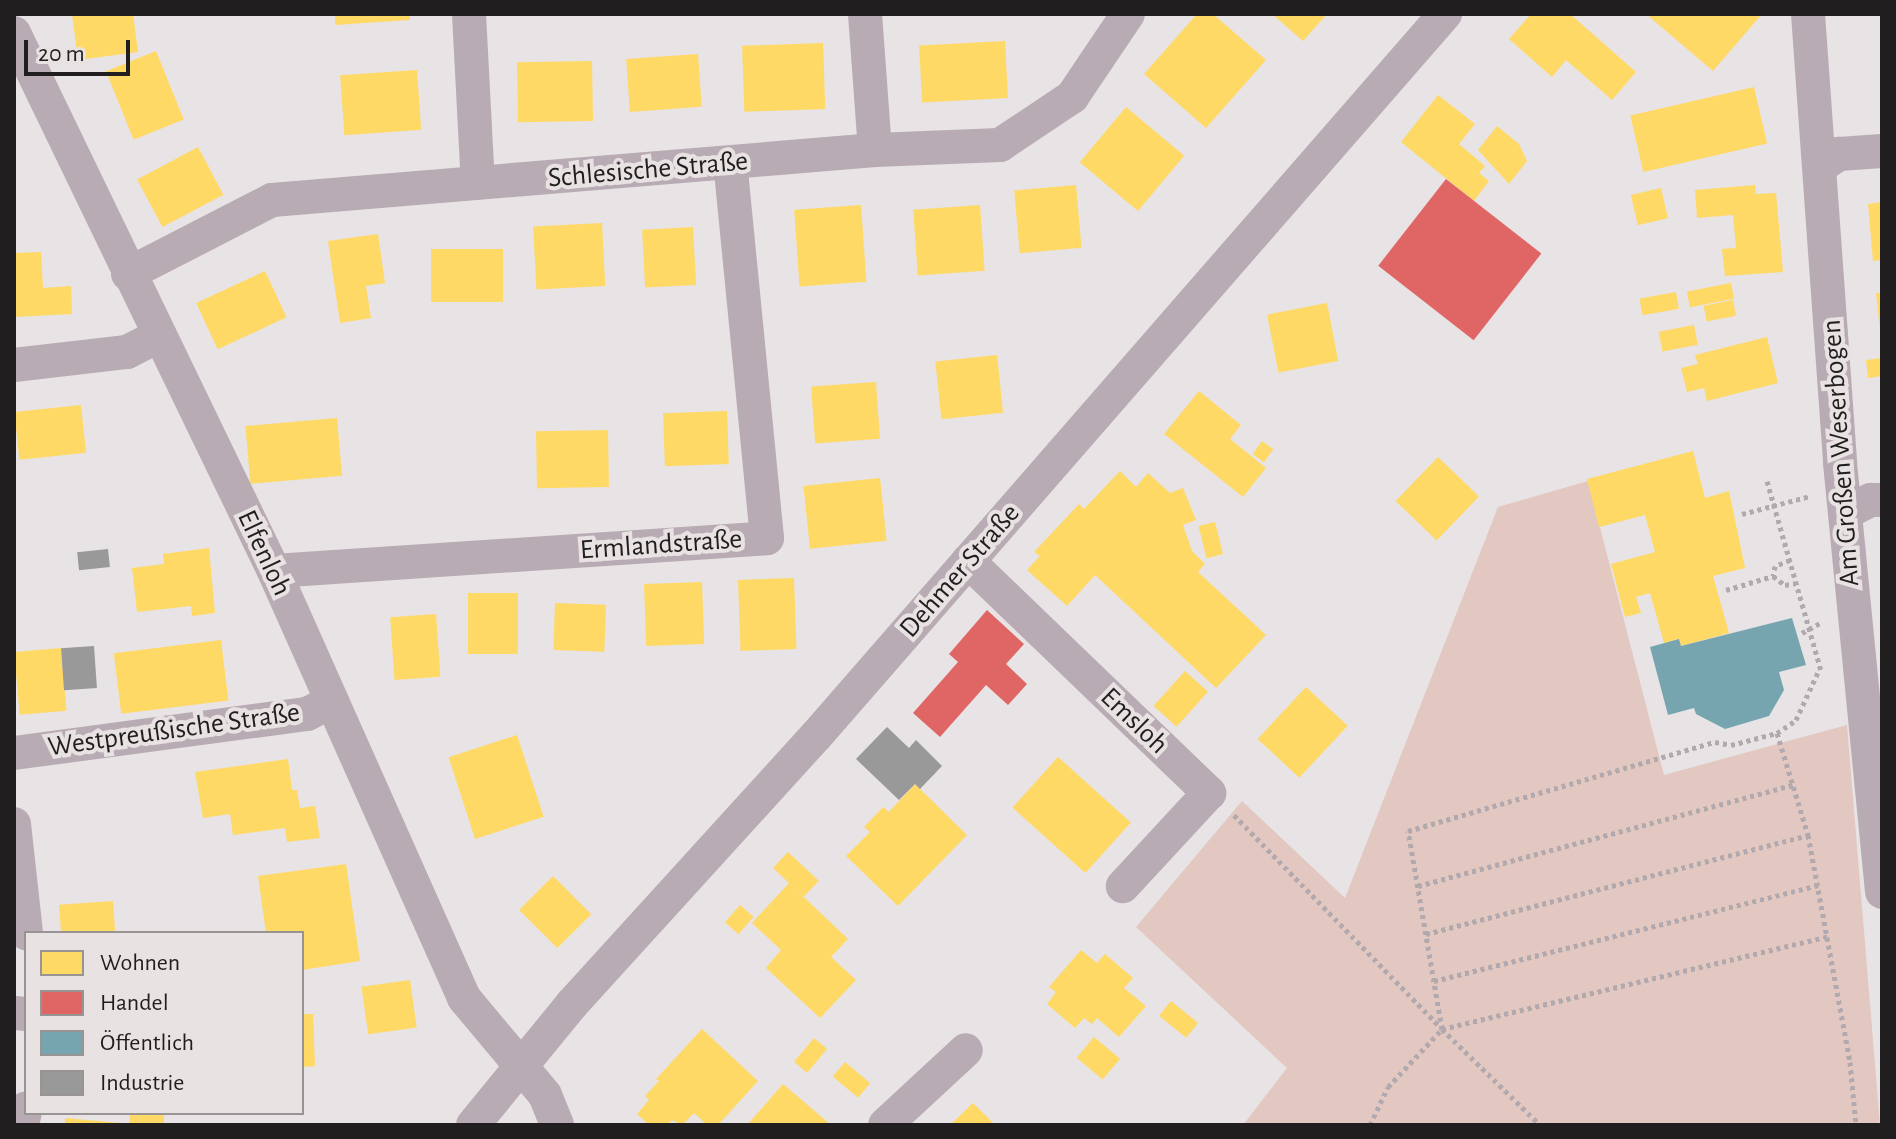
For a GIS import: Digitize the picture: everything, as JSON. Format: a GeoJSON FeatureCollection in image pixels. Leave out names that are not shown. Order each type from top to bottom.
{"type":"FeatureCollection","features":[{"type":"Feature","properties":{"kind":"street"},"geometry":{"type":"LineString","coordinates":[[469,14],[478,183]]}},
{"type":"Feature","properties":{"kind":"street"},"geometry":{"type":"LineString","coordinates":[[865,14],[875,150]]}},
{"type":"Feature","properties":{"kind":"street","name":"Schlesische Straße"},"geometry":{"type":"LineString","coordinates":[[128,274],[272,200],[875,150],[1000,145],[1072,97],[1128,14]]}},
{"type":"Feature","properties":{"kind":"street","name":"Dehmer Straße"},"geometry":{"type":"LineString","coordinates":[[473,1125],[572,1004],[816,736],[1445,14]]}},
{"type":"Feature","properties":{"kind":"street","name":"Am Großen Weserbogen"},"geometry":{"type":"LineString","coordinates":[[1808,14],[1845,513],[1882,892]]}},
{"type":"Feature","properties":{"kind":"street","name":"Elfenloh"},"geometry":{"type":"LineString","coordinates":[[14,33],[274,571],[464,998],[545,1095],[557,1125]]}},
{"type":"Feature","properties":{"kind":"street"},"geometry":{"type":"LineString","coordinates":[[1821,166],[1839,154],[1882,151]]}},
{"type":"Feature","properties":{"kind":"street","name":"Ermlandstraße"},"geometry":{"type":"LineString","coordinates":[[274,571],[767,538],[730,163]]}},
{"type":"Feature","properties":{"kind":"street"},"geometry":{"type":"LineString","coordinates":[[14,365],[127,352],[159,336]]}},
{"type":"Feature","properties":{"kind":"street"},"geometry":{"type":"LineString","coordinates":[[1845,513],[1871,500],[1882,500]]}},
{"type":"Feature","properties":{"kind":"street","name":"Emsloh"},"geometry":{"type":"LineString","coordinates":[[968,561],[1209,793]]}},
{"type":"Feature","properties":{"kind":"street","name":"Westpreußische Straße"},"geometry":{"type":"LineString","coordinates":[[14,753],[307,714],[332,701]]}},
{"type":"Feature","properties":{"kind":"street"},"geometry":{"type":"LineString","coordinates":[[1123,886],[1209,793]]}},
{"type":"Feature","properties":{"kind":"street"},"geometry":{"type":"LineString","coordinates":[[14,824],[26,931]]}},
{"type":"Feature","properties":{"kind":"street"},"geometry":{"type":"LineString","coordinates":[[885,1125],[966,1050]]}},
{"type":"Feature","properties":{"kind":"path"},"geometry":{"type":"LineString","coordinates":[[1767,481],[1810,630]]}},
{"type":"Feature","properties":{"kind":"path"},"geometry":{"type":"LineString","coordinates":[[1742,514],[1813,495]]}},
{"type":"Feature","properties":{"kind":"path"},"geometry":{"type":"LineString","coordinates":[[1773,576],[1775,566],[1790,560]]}},
{"type":"Feature","properties":{"kind":"path"},"geometry":{"type":"LineString","coordinates":[[1773,576],[1785,585],[1796,583]]}},
{"type":"Feature","properties":{"kind":"path"},"geometry":{"type":"LineString","coordinates":[[1726,590],[1773,576]]}},
{"type":"Feature","properties":{"kind":"path"},"geometry":{"type":"LineString","coordinates":[[1442,1029],[1408,831],[1715,742],[1731,745],[1777,733],[1796,720],[1819,670]]}},
{"type":"Feature","properties":{"kind":"path"},"geometry":{"type":"LineString","coordinates":[[1777,733],[1808,835],[1850,1062],[1856,1125]]}},
{"type":"Feature","properties":{"kind":"path"},"geometry":{"type":"LineString","coordinates":[[1418,886],[1795,784]]}},
{"type":"Feature","properties":{"kind":"path"},"geometry":{"type":"LineString","coordinates":[[1209,793],[1231,811],[1442,1029],[1540,1125]]}},
{"type":"Feature","properties":{"kind":"path"},"geometry":{"type":"LineString","coordinates":[[1426,934],[1808,835]]}},
{"type":"Feature","properties":{"kind":"path"},"geometry":{"type":"LineString","coordinates":[[1434,981],[1818,885]]}},
{"type":"Feature","properties":{"kind":"path"},"geometry":{"type":"LineString","coordinates":[[1370,1125],[1388,1087],[1442,1029],[1828,936]]}},
{"type":"Feature","properties":{"kind":"shaded area"},"geometry":{"type":"Polygon","coordinates":[[[1588,481],[1664,775],[1847,725],[1880,1125],[1243,1125],[1287,1068],[1136,927],[1242,801],[1345,898],[1498,507],[1588,481]]]}},
{"type":"Feature","properties":{"kind":"building: Wohnen"},"geometry":{"type":"Polygon","coordinates":[[[72,14],[133,14],[138,52],[78,60],[72,14]]]}},
{"type":"Feature","properties":{"kind":"building: Wohnen"},"geometry":{"type":"Polygon","coordinates":[[[335,14],[410,14],[410,20],[335,25],[335,14]]]}},
{"type":"Feature","properties":{"kind":"building: Wohnen"},"geometry":{"type":"Polygon","coordinates":[[[1197,14],[1213,14],[1266,60],[1206,128],[1144,74],[1197,14]]]}},
{"type":"Feature","properties":{"kind":"building: Wohnen"},"geometry":{"type":"Polygon","coordinates":[[[1272,14],[1327,14],[1303,41],[1272,14]]]}},
{"type":"Feature","properties":{"kind":"building: Wohnen"},"geometry":{"type":"Polygon","coordinates":[[[1531,14],[1570,14],[1636,72],[1612,100],[1566,60],[1552,77],[1509,39],[1531,14]]]}},
{"type":"Feature","properties":{"kind":"building: Wohnen"},"geometry":{"type":"Polygon","coordinates":[[[1646,14],[1762,14],[1713,71],[1646,14]]]}},
{"type":"Feature","properties":{"kind":"building: Wohnen"},"geometry":{"type":"Polygon","coordinates":[[[1005,41],[1008,98],[922,102],[919,46],[1005,41]]]}},
{"type":"Feature","properties":{"kind":"building: Wohnen"},"geometry":{"type":"Polygon","coordinates":[[[823,43],[825,109],[744,112],[742,46],[823,43]]]}},
{"type":"Feature","properties":{"kind":"building: Wohnen"},"geometry":{"type":"Polygon","coordinates":[[[156,51],[184,120],[134,140],[106,71],[156,51]]]}},
{"type":"Feature","properties":{"kind":"building: Wohnen"},"geometry":{"type":"Polygon","coordinates":[[[698,54],[702,107],[630,112],[626,59],[698,54]]]}},
{"type":"Feature","properties":{"kind":"building: Wohnen"},"geometry":{"type":"Polygon","coordinates":[[[592,61],[593,121],[518,122],[517,62],[592,61]]]}},
{"type":"Feature","properties":{"kind":"building: Wohnen"},"geometry":{"type":"Polygon","coordinates":[[[417,70],[421,130],[344,135],[340,75],[417,70]]]}},
{"type":"Feature","properties":{"kind":"building: Wohnen"},"geometry":{"type":"Polygon","coordinates":[[[1754,87],[1767,144],[1643,172],[1630,116],[1754,87]]]}},
{"type":"Feature","properties":{"kind":"building: Wohnen"},"geometry":{"type":"Polygon","coordinates":[[[1438,95],[1475,124],[1459,144],[1485,166],[1479,173],[1489,181],[1474,201],[1401,142],[1438,95]]]}},
{"type":"Feature","properties":{"kind":"building: Wohnen"},"geometry":{"type":"Polygon","coordinates":[[[1126,107],[1184,156],[1138,211],[1080,162],[1126,107]]]}},
{"type":"Feature","properties":{"kind":"building: Wohnen"},"geometry":{"type":"Polygon","coordinates":[[[1497,126],[1519,144],[1527,161],[1509,184],[1478,150],[1497,126]]]}},
{"type":"Feature","properties":{"kind":"building: Wohnen"},"geometry":{"type":"Polygon","coordinates":[[[198,147],[223,195],[162,227],[137,179],[198,147]]]}},
{"type":"Feature","properties":{"kind":"building: Wohnen"},"geometry":{"type":"Polygon","coordinates":[[[1076,185],[1081,248],[1020,253],[1014,190],[1076,185]]]}},
{"type":"Feature","properties":{"kind":"building: Wohnen"},"geometry":{"type":"Polygon","coordinates":[[[1755,185],[1756,194],[1776,193],[1783,272],[1725,276],[1722,249],[1736,248],[1733,215],[1697,218],[1695,190],[1755,185]]]}},
{"type":"Feature","properties":{"kind":"building: Wohnen"},"geometry":{"type":"Polygon","coordinates":[[[1661,188],[1668,218],[1638,225],[1631,195],[1661,188]]]}},
{"type":"Feature","properties":{"kind":"building: Wohnen"},"geometry":{"type":"Polygon","coordinates":[[[1882,202],[1882,260],[1873,261],[1868,204],[1882,202]]]}},
{"type":"Feature","properties":{"kind":"building: Wohnen"},"geometry":{"type":"Polygon","coordinates":[[[861,205],[866,282],[800,286],[794,210],[861,205]]]}},
{"type":"Feature","properties":{"kind":"building: Wohnen"},"geometry":{"type":"Polygon","coordinates":[[[980,205],[985,271],[918,276],[913,210],[980,205]]]}},
{"type":"Feature","properties":{"kind":"building: Wohnen"},"geometry":{"type":"Polygon","coordinates":[[[602,223],[605,286],[536,290],[533,227],[602,223]]]}},
{"type":"Feature","properties":{"kind":"building: Wohnen"},"geometry":{"type":"Polygon","coordinates":[[[693,227],[696,285],[645,288],[642,230],[693,227]]]}},
{"type":"Feature","properties":{"kind":"building: Wohnen"},"geometry":{"type":"Polygon","coordinates":[[[378,234],[385,283],[366,286],[371,318],[340,323],[328,241],[378,234]]]}},
{"type":"Feature","properties":{"kind":"building: Wohnen"},"geometry":{"type":"Polygon","coordinates":[[[431,249],[503,249],[503,302],[431,302],[431,249]]]}},
{"type":"Feature","properties":{"kind":"building: Wohnen"},"geometry":{"type":"Polygon","coordinates":[[[41,252],[43,288],[71,286],[72,314],[14,317],[14,253],[41,252]]]}},
{"type":"Feature","properties":{"kind":"building: Wohnen"},"geometry":{"type":"Polygon","coordinates":[[[265,271],[287,317],[218,349],[196,303],[265,271]]]}},
{"type":"Feature","properties":{"kind":"building: Wohnen"},"geometry":{"type":"Polygon","coordinates":[[[1731,283],[1734,299],[1690,307],[1687,292],[1731,283]]]}},
{"type":"Feature","properties":{"kind":"building: Wohnen"},"geometry":{"type":"Polygon","coordinates":[[[1676,292],[1679,309],[1643,315],[1640,298],[1676,292]]]}},
{"type":"Feature","properties":{"kind":"building: Wohnen"},"geometry":{"type":"Polygon","coordinates":[[[1876,293],[1882,293],[1882,330],[1880,330],[1876,293]]]}},
{"type":"Feature","properties":{"kind":"building: Wohnen"},"geometry":{"type":"Polygon","coordinates":[[[1733,300],[1736,316],[1707,321],[1704,306],[1733,300]]]}},
{"type":"Feature","properties":{"kind":"building: Wohnen"},"geometry":{"type":"Polygon","coordinates":[[[1327,303],[1338,361],[1278,373],[1267,315],[1327,303]]]}},
{"type":"Feature","properties":{"kind":"building: Wohnen"},"geometry":{"type":"Polygon","coordinates":[[[1694,325],[1698,345],[1662,352],[1659,332],[1694,325]]]}},
{"type":"Feature","properties":{"kind":"building: Wohnen"},"geometry":{"type":"Polygon","coordinates":[[[1767,337],[1778,383],[1707,401],[1704,388],[1687,392],[1681,368],[1698,364],[1695,355],[1767,337]]]}},
{"type":"Feature","properties":{"kind":"building: Wohnen"},"geometry":{"type":"Polygon","coordinates":[[[997,355],[1003,413],[941,419],[935,361],[997,355]]]}},
{"type":"Feature","properties":{"kind":"building: Wohnen"},"geometry":{"type":"Polygon","coordinates":[[[1882,358],[1882,376],[1868,378],[1866,360],[1882,358]]]}},
{"type":"Feature","properties":{"kind":"building: Wohnen"},"geometry":{"type":"Polygon","coordinates":[[[876,382],[880,439],[815,443],[811,387],[876,382]]]}},
{"type":"Feature","properties":{"kind":"building: Wohnen"},"geometry":{"type":"Polygon","coordinates":[[[1199,391],[1241,425],[1230,439],[1266,468],[1243,497],[1164,434],[1199,391]]]}},
{"type":"Feature","properties":{"kind":"building: Wohnen"},"geometry":{"type":"Polygon","coordinates":[[[81,405],[86,453],[19,460],[14,412],[81,405]]]}},
{"type":"Feature","properties":{"kind":"building: Wohnen"},"geometry":{"type":"Polygon","coordinates":[[[727,411],[729,464],[665,466],[663,413],[727,411]]]}},
{"type":"Feature","properties":{"kind":"building: Wohnen"},"geometry":{"type":"Polygon","coordinates":[[[337,418],[342,476],[250,484],[245,426],[337,418]]]}},
{"type":"Feature","properties":{"kind":"building: Wohnen"},"geometry":{"type":"Polygon","coordinates":[[[608,430],[609,487],[537,488],[536,431],[608,430]]]}},
{"type":"Feature","properties":{"kind":"building: Wohnen"},"geometry":{"type":"Polygon","coordinates":[[[1262,441],[1273,449],[1264,462],[1253,454],[1262,441]]]}},
{"type":"Feature","properties":{"kind":"building: Wohnen"},"geometry":{"type":"Polygon","coordinates":[[[1693,451],[1705,498],[1729,491],[1745,568],[1713,576],[1729,633],[1681,646],[1679,639],[1664,643],[1650,593],[1636,597],[1641,613],[1625,617],[1611,564],[1655,552],[1645,515],[1599,527],[1587,479],[1693,451]]]}},
{"type":"Feature","properties":{"kind":"building: Wohnen"},"geometry":{"type":"Polygon","coordinates":[[[1438,457],[1479,497],[1437,540],[1396,501],[1438,457]]]}},
{"type":"Feature","properties":{"kind":"building: Wohnen"},"geometry":{"type":"Polygon","coordinates":[[[1120,471],[1136,487],[1148,473],[1170,493],[1183,488],[1196,520],[1183,525],[1192,551],[1205,564],[1198,572],[1266,635],[1216,688],[1095,575],[1067,606],[1027,570],[1040,556],[1034,552],[1079,504],[1084,509],[1120,471]]]}},
{"type":"Feature","properties":{"kind":"building: Wohnen"},"geometry":{"type":"Polygon","coordinates":[[[880,478],[887,541],[810,549],[803,486],[880,478]]]}},
{"type":"Feature","properties":{"kind":"building: Wohnen"},"geometry":{"type":"Polygon","coordinates":[[[1215,522],[1223,554],[1206,558],[1199,526],[1215,522]]]}},
{"type":"Feature","properties":{"kind":"building: Wohnen"},"geometry":{"type":"Polygon","coordinates":[[[209,548],[215,613],[192,616],[191,606],[137,612],[132,568],[164,564],[163,554],[209,548]]]}},
{"type":"Feature","properties":{"kind":"building: Wohnen"},"geometry":{"type":"Polygon","coordinates":[[[794,578],[796,649],[741,651],[738,580],[794,578]]]}},
{"type":"Feature","properties":{"kind":"building: Wohnen"},"geometry":{"type":"Polygon","coordinates":[[[702,582],[704,644],[646,646],[644,584],[702,582]]]}},
{"type":"Feature","properties":{"kind":"building: Wohnen"},"geometry":{"type":"Polygon","coordinates":[[[468,593],[518,593],[518,654],[468,654],[468,593]]]}},
{"type":"Feature","properties":{"kind":"building: Wohnen"},"geometry":{"type":"Polygon","coordinates":[[[555,603],[606,605],[604,652],[553,650],[555,603]]]}},
{"type":"Feature","properties":{"kind":"building: Wohnen"},"geometry":{"type":"Polygon","coordinates":[[[436,614],[440,677],[395,680],[390,617],[436,614]]]}},
{"type":"Feature","properties":{"kind":"building: Wohnen"},"geometry":{"type":"Polygon","coordinates":[[[221,640],[228,701],[121,714],[114,653],[221,640]]]}},
{"type":"Feature","properties":{"kind":"building: Wohnen"},"geometry":{"type":"Polygon","coordinates":[[[61,648],[66,711],[20,715],[14,652],[61,648]]]}},
{"type":"Feature","properties":{"kind":"building: Wohnen"},"geometry":{"type":"Polygon","coordinates":[[[1185,671],[1208,692],[1177,727],[1154,706],[1185,671]]]}},
{"type":"Feature","properties":{"kind":"building: Wohnen"},"geometry":{"type":"Polygon","coordinates":[[[1306,687],[1348,726],[1299,778],[1258,739],[1306,687]]]}},
{"type":"Feature","properties":{"kind":"building: Wohnen"},"geometry":{"type":"Polygon","coordinates":[[[517,735],[544,817],[475,839],[449,757],[517,735]]]}},
{"type":"Feature","properties":{"kind":"building: Wohnen"},"geometry":{"type":"Polygon","coordinates":[[[1058,757],[1131,823],[1085,873],[1012,808],[1058,757]]]}},
{"type":"Feature","properties":{"kind":"building: Wohnen"},"geometry":{"type":"Polygon","coordinates":[[[288,759],[292,790],[297,790],[300,808],[315,806],[320,838],[287,842],[285,828],[233,835],[230,814],[203,818],[195,772],[288,759]]]}},
{"type":"Feature","properties":{"kind":"building: Wohnen"},"geometry":{"type":"Polygon","coordinates":[[[915,784],[967,835],[898,906],[846,856],[870,832],[864,827],[883,807],[889,812],[915,784]]]}},
{"type":"Feature","properties":{"kind":"building: Wohnen"},"geometry":{"type":"Polygon","coordinates":[[[788,852],[819,881],[804,897],[773,868],[788,852]]]}},
{"type":"Feature","properties":{"kind":"building: Wohnen"},"geometry":{"type":"Polygon","coordinates":[[[346,864],[360,961],[304,970],[304,931],[266,931],[258,876],[346,864]]]}},
{"type":"Feature","properties":{"kind":"building: Wohnen"},"geometry":{"type":"Polygon","coordinates":[[[553,876],[591,914],[557,948],[519,910],[553,876]]]}},
{"type":"Feature","properties":{"kind":"building: Wohnen"},"geometry":{"type":"Polygon","coordinates":[[[789,883],[848,939],[831,957],[856,980],[820,1018],[766,968],[781,950],[752,923],[789,883]]]}},
{"type":"Feature","properties":{"kind":"building: Wohnen"},"geometry":{"type":"Polygon","coordinates":[[[113,901],[115,931],[61,931],[59,905],[113,901]]]}},
{"type":"Feature","properties":{"kind":"building: Wohnen"},"geometry":{"type":"Polygon","coordinates":[[[740,905],[754,917],[738,934],[725,922],[740,905]]]}},
{"type":"Feature","properties":{"kind":"building: Wohnen"},"geometry":{"type":"Polygon","coordinates":[[[1081,950],[1097,963],[1105,954],[1133,978],[1124,988],[1146,1006],[1119,1037],[1097,1018],[1092,1024],[1084,1018],[1075,1028],[1047,1004],[1056,992],[1049,987],[1081,950]]]}},
{"type":"Feature","properties":{"kind":"building: Wohnen"},"geometry":{"type":"Polygon","coordinates":[[[410,980],[417,1028],[368,1034],[361,987],[410,980]]]}},
{"type":"Feature","properties":{"kind":"building: Wohnen"},"geometry":{"type":"Polygon","coordinates":[[[1171,1001],[1198,1023],[1186,1038],[1159,1016],[1171,1001]]]}},
{"type":"Feature","properties":{"kind":"building: Wohnen"},"geometry":{"type":"Polygon","coordinates":[[[304,1014],[313,1014],[315,1066],[304,1067],[304,1014]]]}},
{"type":"Feature","properties":{"kind":"building: Wohnen"},"geometry":{"type":"Polygon","coordinates":[[[702,1029],[758,1081],[718,1125],[707,1125],[694,1113],[682,1125],[672,1120],[667,1125],[649,1125],[637,1114],[649,1100],[645,1096],[659,1081],[656,1079],[702,1029]]]}},
{"type":"Feature","properties":{"kind":"building: Wohnen"},"geometry":{"type":"Polygon","coordinates":[[[1094,1037],[1120,1059],[1103,1080],[1077,1058],[1094,1037]]]}},
{"type":"Feature","properties":{"kind":"building: Wohnen"},"geometry":{"type":"Polygon","coordinates":[[[814,1038],[827,1049],[807,1073],[794,1062],[814,1038]]]}},
{"type":"Feature","properties":{"kind":"building: Wohnen"},"geometry":{"type":"Polygon","coordinates":[[[845,1062],[870,1083],[858,1098],[833,1077],[845,1062]]]}},
{"type":"Feature","properties":{"kind":"building: Wohnen"},"geometry":{"type":"Polygon","coordinates":[[[783,1084],[831,1125],[747,1125],[783,1084]]]}},
{"type":"Feature","properties":{"kind":"building: Wohnen"},"geometry":{"type":"Polygon","coordinates":[[[973,1103],[995,1125],[950,1125],[973,1103]]]}},
{"type":"Feature","properties":{"kind":"building: Wohnen"},"geometry":{"type":"Polygon","coordinates":[[[130,1115],[164,1115],[164,1125],[130,1125],[130,1115]]]}},
{"type":"Feature","properties":{"kind":"building: Wohnen"},"geometry":{"type":"Polygon","coordinates":[[[65,1118],[120,1123],[120,1125],[65,1125],[65,1118]]]}},
{"type":"Feature","properties":{"kind":"building: Handel"},"geometry":{"type":"Polygon","coordinates":[[[1446,179],[1541,253],[1474,340],[1378,266],[1446,179]]]}},
{"type":"Feature","properties":{"kind":"building: Handel"},"geometry":{"type":"Polygon","coordinates":[[[987,610],[1024,644],[1006,664],[1027,684],[1008,705],[986,685],[940,737],[913,713],[958,662],[949,654],[987,610]]]}},
{"type":"Feature","properties":{"kind":"building: Öffentlich"},"geometry":{"type":"Polygon","coordinates":[[[1792,618],[1806,665],[1779,672],[1784,690],[1769,716],[1725,729],[1696,714],[1694,708],[1668,715],[1650,647],[1679,639],[1681,646],[1792,618]]]}},
{"type":"Feature","properties":{"kind":"building: Industrie"},"geometry":{"type":"Polygon","coordinates":[[[108,549],[110,567],[79,570],[77,552],[108,549]]]}},
{"type":"Feature","properties":{"kind":"building: Industrie"},"geometry":{"type":"Polygon","coordinates":[[[94,646],[97,688],[64,690],[61,648],[94,646]]]}},
{"type":"Feature","properties":{"kind":"building: Industrie"},"geometry":{"type":"Polygon","coordinates":[[[887,727],[909,748],[916,740],[942,766],[920,789],[915,784],[899,800],[856,759],[887,727]]]}}]}
